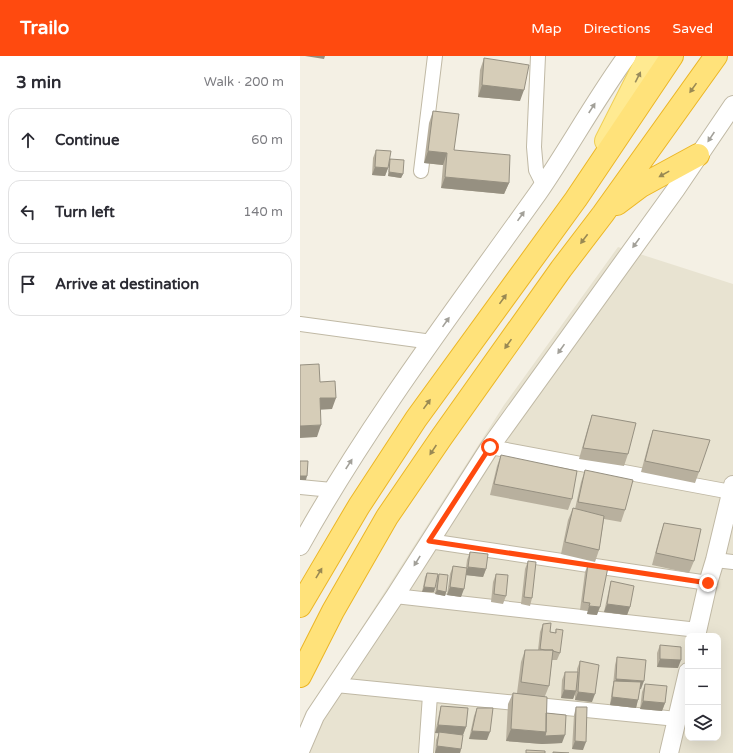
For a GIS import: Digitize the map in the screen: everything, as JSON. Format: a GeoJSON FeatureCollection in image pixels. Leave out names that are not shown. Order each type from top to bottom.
{"type":"FeatureCollection","features":[{"type":"Feature","properties":{"kind":"highway"},"geometry":{"type":"LineString","coordinates":[[300,606],[359,506],[416,419],[576,199],[672,56]]}},
{"type":"Feature","properties":{"kind":"highway"},"geometry":{"type":"LineString","coordinates":[[300,676],[333,612],[387,517],[561,269],[716,56]]}},
{"type":"Feature","properties":{"kind":"highway"},"geometry":{"type":"LineString","coordinates":[[602,214],[641,186],[698,155]]}},
{"type":"Feature","properties":{"kind":"main road"},"geometry":{"type":"LineString","coordinates":[[576,199],[649,56]]}},
{"type":"Feature","properties":{"kind":"street"},"geometry":{"type":"LineString","coordinates":[[421,171],[435,56]]}},
{"type":"Feature","properties":{"kind":"street"},"geometry":{"type":"LineString","coordinates":[[538,56],[534,147],[536,170],[543,184]]}},
{"type":"Feature","properties":{"kind":"street"},"geometry":{"type":"LineString","coordinates":[[300,546],[305,530],[396,392],[543,184],[627,56]]}},
{"type":"Feature","properties":{"kind":"street"},"geometry":{"type":"LineString","coordinates":[[300,751],[315,716],[395,596],[490,447],[733,105]]}},
{"type":"Feature","properties":{"kind":"street"},"geometry":{"type":"LineString","coordinates":[[300,324],[432,342]]}},
{"type":"Feature","properties":{"kind":"street"},"geometry":{"type":"LineString","coordinates":[[395,596],[697,633],[732,488],[490,447]]}},
{"type":"Feature","properties":{"kind":"street"},"geometry":{"type":"LineString","coordinates":[[300,486],[332,490]]}},
{"type":"Feature","properties":{"kind":"street"},"geometry":{"type":"LineString","coordinates":[[429,541],[708,583]]}},
{"type":"Feature","properties":{"kind":"street"},"geometry":{"type":"LineString","coordinates":[[715,560],[733,562]]}},
{"type":"Feature","properties":{"kind":"street"},"geometry":{"type":"LineString","coordinates":[[336,685],[677,719]]}},
{"type":"Feature","properties":{"kind":"street"},"geometry":{"type":"LineString","coordinates":[[669,753],[685,685]]}},
{"type":"Feature","properties":{"kind":"street"},"geometry":{"type":"LineString","coordinates":[[426,753],[430,695]]}},
{"type":"Feature","properties":{"kind":"shaded area"},"geometry":{"type":"Polygon","coordinates":[[[618,247],[733,284],[733,753],[300,753],[311,707],[504,405],[618,247]]]}},
{"type":"Feature","properties":{"kind":"building"},"geometry":{"type":"Polygon","coordinates":[[[484,58],[529,65],[524,90],[482,85],[484,58]]]}},
{"type":"Feature","properties":{"kind":"building"},"geometry":{"type":"Polygon","coordinates":[[[433,111],[459,114],[454,150],[510,155],[509,183],[445,177],[447,153],[428,151],[433,111]]]}},
{"type":"Feature","properties":{"kind":"building"},"geometry":{"type":"Polygon","coordinates":[[[376,150],[391,151],[388,168],[375,167],[376,150]]]}},
{"type":"Feature","properties":{"kind":"building"},"geometry":{"type":"Polygon","coordinates":[[[390,159],[404,160],[403,174],[389,172],[390,159]]]}},
{"type":"Feature","properties":{"kind":"building"},"geometry":{"type":"Polygon","coordinates":[[[319,364],[320,382],[335,381],[336,398],[320,398],[321,425],[300,426],[300,365],[319,364]]]}},
{"type":"Feature","properties":{"kind":"building"},"geometry":{"type":"Polygon","coordinates":[[[592,415],[636,423],[628,454],[583,448],[592,415]]]}},
{"type":"Feature","properties":{"kind":"building"},"geometry":{"type":"Polygon","coordinates":[[[653,430],[710,440],[699,472],[645,461],[653,430]]]}},
{"type":"Feature","properties":{"kind":"building"},"geometry":{"type":"Polygon","coordinates":[[[501,455],[577,471],[572,499],[494,484],[501,455]]]}},
{"type":"Feature","properties":{"kind":"building"},"geometry":{"type":"Polygon","coordinates":[[[300,461],[308,461],[307,476],[300,476],[300,461]]]}},
{"type":"Feature","properties":{"kind":"building"},"geometry":{"type":"Polygon","coordinates":[[[585,470],[633,480],[625,510],[578,502],[585,470]]]}},
{"type":"Feature","properties":{"kind":"building"},"geometry":{"type":"Polygon","coordinates":[[[573,508],[604,516],[599,550],[565,542],[573,508]]]}},
{"type":"Feature","properties":{"kind":"building"},"geometry":{"type":"Polygon","coordinates":[[[664,523],[701,529],[694,561],[656,553],[664,523]]]}},
{"type":"Feature","properties":{"kind":"building"},"geometry":{"type":"Polygon","coordinates":[[[470,552],[488,554],[486,569],[468,567],[470,552]]]}},
{"type":"Feature","properties":{"kind":"building"},"geometry":{"type":"Polygon","coordinates":[[[528,561],[536,562],[532,598],[524,597],[528,561]]]}},
{"type":"Feature","properties":{"kind":"building"},"geometry":{"type":"Polygon","coordinates":[[[588,564],[608,567],[600,607],[589,606],[590,603],[583,602],[588,564]]]}},
{"type":"Feature","properties":{"kind":"building"},"geometry":{"type":"Polygon","coordinates":[[[453,566],[467,568],[464,589],[450,587],[453,566]]]}},
{"type":"Feature","properties":{"kind":"building"},"geometry":{"type":"Polygon","coordinates":[[[427,573],[438,574],[435,588],[424,587],[427,573]]]}},
{"type":"Feature","properties":{"kind":"building"},"geometry":{"type":"Polygon","coordinates":[[[439,574],[448,575],[446,592],[437,590],[439,574]]]}},
{"type":"Feature","properties":{"kind":"building"},"geometry":{"type":"Polygon","coordinates":[[[496,574],[508,575],[506,596],[494,594],[496,574]]]}},
{"type":"Feature","properties":{"kind":"building"},"geometry":{"type":"Polygon","coordinates":[[[611,581],[634,586],[630,607],[607,604],[611,581]]]}},
{"type":"Feature","properties":{"kind":"building"},"geometry":{"type":"Polygon","coordinates":[[[551,623],[550,632],[556,633],[556,629],[563,630],[560,653],[553,650],[540,649],[543,624],[551,623]]]}},
{"type":"Feature","properties":{"kind":"building"},"geometry":{"type":"Polygon","coordinates":[[[660,645],[681,647],[681,660],[660,659],[660,645]]]}},
{"type":"Feature","properties":{"kind":"building"},"geometry":{"type":"Polygon","coordinates":[[[525,650],[553,650],[549,686],[521,682],[525,650]]]}},
{"type":"Feature","properties":{"kind":"building"},"geometry":{"type":"Polygon","coordinates":[[[617,657],[646,660],[644,681],[616,679],[617,657]]]}},
{"type":"Feature","properties":{"kind":"building"},"geometry":{"type":"Polygon","coordinates":[[[580,661],[599,665],[595,694],[578,692],[580,661]]]}},
{"type":"Feature","properties":{"kind":"building"},"geometry":{"type":"Polygon","coordinates":[[[565,672],[578,672],[576,691],[564,690],[565,672]]]}},
{"type":"Feature","properties":{"kind":"building"},"geometry":{"type":"Polygon","coordinates":[[[614,681],[641,682],[638,700],[612,697],[614,681]]]}},
{"type":"Feature","properties":{"kind":"building"},"geometry":{"type":"Polygon","coordinates":[[[645,684],[667,686],[665,703],[643,701],[645,684]]]}},
{"type":"Feature","properties":{"kind":"building"},"geometry":{"type":"Polygon","coordinates":[[[513,693],[547,697],[546,732],[511,729],[513,693]]]}},
{"type":"Feature","properties":{"kind":"building"},"geometry":{"type":"Polygon","coordinates":[[[441,706],[468,708],[466,727],[438,725],[441,706]]]}},
{"type":"Feature","properties":{"kind":"building"},"geometry":{"type":"Polygon","coordinates":[[[576,707],[587,707],[586,742],[575,741],[576,707]]]}},
{"type":"Feature","properties":{"kind":"building"},"geometry":{"type":"Polygon","coordinates":[[[477,708],[493,708],[490,732],[472,731],[477,708]]]}},
{"type":"Feature","properties":{"kind":"building"},"geometry":{"type":"Polygon","coordinates":[[[546,713],[566,715],[565,735],[545,736],[546,713]]]}},
{"type":"Feature","properties":{"kind":"building"},"geometry":{"type":"Polygon","coordinates":[[[439,732],[463,735],[461,749],[437,746],[439,732]]]}},
{"type":"Feature","properties":{"kind":"building"},"geometry":{"type":"Polygon","coordinates":[[[526,750],[545,751],[545,753],[526,753],[526,750]]]}},
{"type":"Feature","properties":{"kind":"route"},"geometry":{"type":"LineString","coordinates":[[490,447],[429,541],[708,583]]}}]}
